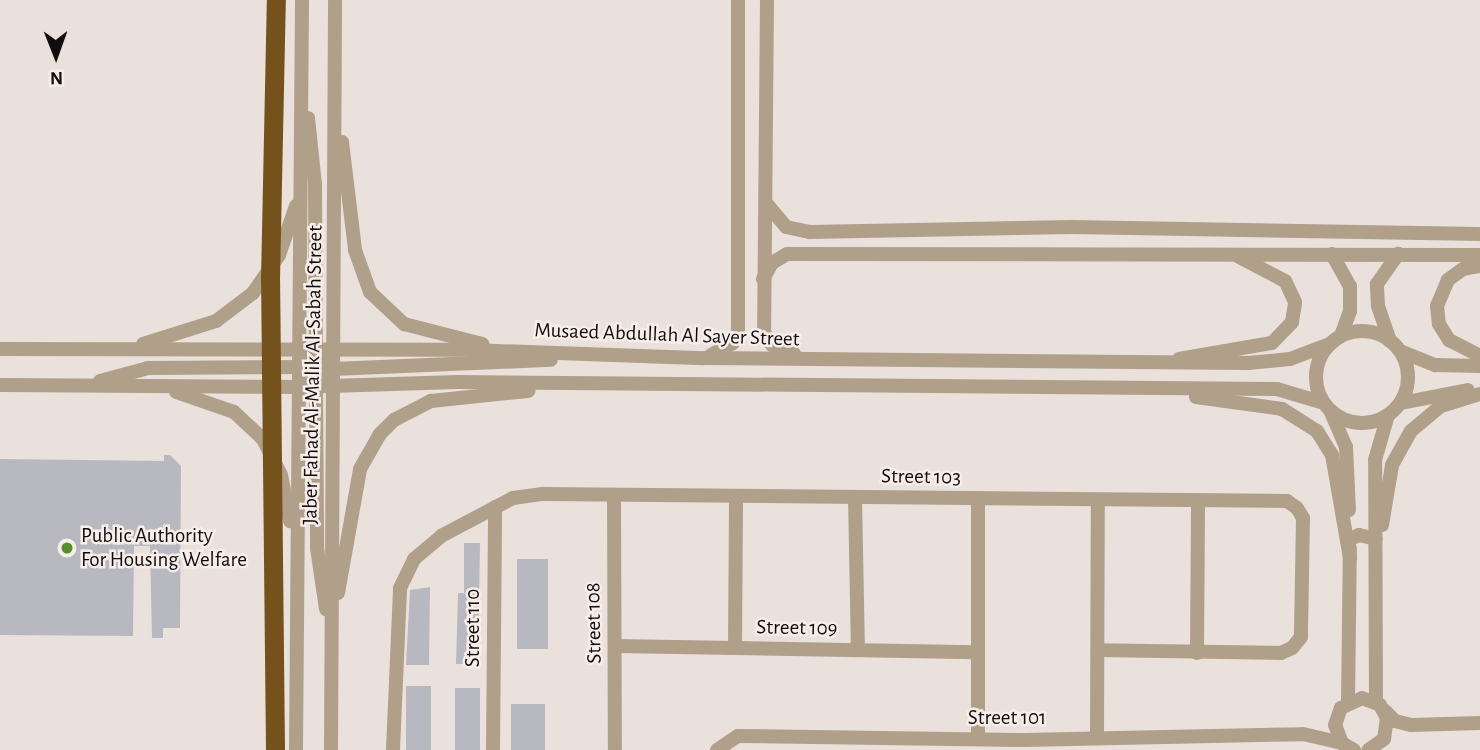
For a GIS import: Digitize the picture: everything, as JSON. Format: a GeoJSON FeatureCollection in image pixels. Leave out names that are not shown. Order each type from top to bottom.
{"type":"FeatureCollection","features":[{"type":"Feature","properties":{"kind":"highway"},"geometry":{"type":"LineString","coordinates":[[275,750],[270,279],[276,0]]}},
{"type":"Feature","properties":{"kind":"street","name":"Jaber Fahad Al-Malik Al-Sabah Street"},"geometry":{"type":"LineString","coordinates":[[300,351],[302,0]]}},
{"type":"Feature","properties":{"kind":"street","name":"Jaber Fahad Al-Malik Al-Sabah Street"},"geometry":{"type":"LineString","coordinates":[[333,351],[335,0]]}},
{"type":"Feature","properties":{"kind":"street"},"geometry":{"type":"LineString","coordinates":[[704,358],[733,343],[738,304],[738,0]]}},
{"type":"Feature","properties":{"kind":"street"},"geometry":{"type":"LineString","coordinates":[[767,0],[766,203],[762,305],[764,332],[772,345],[816,360]]}},
{"type":"Feature","properties":{"kind":"street"},"geometry":{"type":"LineString","coordinates":[[302,89],[314,167],[317,548],[332,630]]}},
{"type":"Feature","properties":{"kind":"street"},"geometry":{"type":"LineString","coordinates":[[336,111],[355,250],[370,292],[404,324],[510,351]]}},
{"type":"Feature","properties":{"kind":"street"},"geometry":{"type":"LineString","coordinates":[[125,349],[195,331],[226,315],[253,293],[279,256],[301,188]]}},
{"type":"Feature","properties":{"kind":"street"},"geometry":{"type":"LineString","coordinates":[[766,203],[786,227],[810,232],[1072,227],[1480,234]]}},
{"type":"Feature","properties":{"kind":"street"},"geometry":{"type":"LineString","coordinates":[[1072,227],[1063,239],[1072,251]]}},
{"type":"Feature","properties":{"kind":"street"},"geometry":{"type":"LineString","coordinates":[[763,279],[772,263],[786,254],[1072,251],[1480,255]]}},
{"type":"Feature","properties":{"kind":"street"},"geometry":{"type":"LineString","coordinates":[[1170,363],[1202,352],[1272,343],[1292,322],[1295,303],[1285,281],[1262,266],[1210,253]]}},
{"type":"Feature","properties":{"kind":"street"},"geometry":{"type":"LineString","coordinates":[[1332,254],[1350,286],[1350,311],[1336,340],[1322,355],[1316,379],[1346,447],[1350,558],[1348,702]]}},
{"type":"Feature","properties":{"kind":"street"},"geometry":{"type":"LineString","coordinates":[[1398,254],[1377,284],[1378,306],[1409,377],[1401,403]]}},
{"type":"Feature","properties":{"kind":"street"},"geometry":{"type":"LineString","coordinates":[[1480,265],[1463,269],[1448,280],[1437,306],[1440,324],[1449,340],[1480,355]]}},
{"type":"Feature","properties":{"kind":"street"},"geometry":{"type":"LineString","coordinates":[[738,304],[762,305]]}},
{"type":"Feature","properties":{"kind":"street"},"geometry":{"type":"LineString","coordinates":[[1336,340],[1366,331],[1435,365],[1480,366]]}},
{"type":"Feature","properties":{"kind":"street","name":"Musaed Abdullah Al Sayer Street"},"geometry":{"type":"LineString","coordinates":[[0,385],[299,387],[333,351],[510,351],[816,360],[1276,362],[1336,340]]}},
{"type":"Feature","properties":{"kind":"street","name":"Musaed Abdullah Al Sayer Street"},"geometry":{"type":"LineString","coordinates":[[0,349],[300,351],[334,386],[457,382],[1143,390],[1277,389],[1327,407]]}},
{"type":"Feature","properties":{"kind":"street"},"geometry":{"type":"LineString","coordinates":[[93,384],[148,369],[316,369],[520,363],[580,355]]}},
{"type":"Feature","properties":{"kind":"street"},"geometry":{"type":"LineString","coordinates":[[140,385],[215,403],[250,424],[274,456],[282,475],[296,543]]}},
{"type":"Feature","properties":{"kind":"street"},"geometry":{"type":"LineString","coordinates":[[331,614],[360,469],[368,450],[394,420],[431,401],[574,385]]}},
{"type":"Feature","properties":{"kind":"street","name":"Jaber Fahad Al-Malik Al-Sabah Street"},"geometry":{"type":"LineString","coordinates":[[331,750],[334,386]]}},
{"type":"Feature","properties":{"kind":"street","name":"Jaber Fahad Al-Malik Al-Sabah Street"},"geometry":{"type":"LineString","coordinates":[[296,750],[299,387]]}},
{"type":"Feature","properties":{"kind":"street"},"geometry":{"type":"LineString","coordinates":[[1143,390],[1267,405],[1307,422],[1332,455],[1350,558]]}},
{"type":"Feature","properties":{"kind":"street"},"geometry":{"type":"LineString","coordinates":[[1327,407],[1358,423],[1388,415],[1401,403],[1431,394],[1480,392]]}},
{"type":"Feature","properties":{"kind":"street"},"geometry":{"type":"LineString","coordinates":[[1376,557],[1392,465],[1411,431],[1441,406],[1480,392]]}},
{"type":"Feature","properties":{"kind":"street"},"geometry":{"type":"LineString","coordinates":[[1376,746],[1388,729],[1379,706],[1376,451],[1388,415]]}},
{"type":"Feature","properties":{"kind":"street","name":"Street 103"},"geometry":{"type":"LineString","coordinates":[[393,750],[400,588],[414,559],[441,536],[513,498],[543,494],[1287,501],[1303,518],[1301,637],[1292,648],[1281,653],[1098,650]]}},
{"type":"Feature","properties":{"kind":"street","name":"Street 108"},"geometry":{"type":"LineString","coordinates":[[614,496],[615,750]]}},
{"type":"Feature","properties":{"kind":"street"},"geometry":{"type":"LineString","coordinates":[[735,648],[736,497]]}},
{"type":"Feature","properties":{"kind":"street"},"geometry":{"type":"LineString","coordinates":[[855,498],[858,650]]}},
{"type":"Feature","properties":{"kind":"street"},"geometry":{"type":"LineString","coordinates":[[978,499],[978,739]]}},
{"type":"Feature","properties":{"kind":"street"},"geometry":{"type":"LineString","coordinates":[[1197,653],[1198,500]]}},
{"type":"Feature","properties":{"kind":"street"},"geometry":{"type":"LineString","coordinates":[[1097,737],[1098,501]]}},
{"type":"Feature","properties":{"kind":"street","name":"Street 110"},"geometry":{"type":"LineString","coordinates":[[493,750],[495,507]]}},
{"type":"Feature","properties":{"kind":"street"},"geometry":{"type":"LineString","coordinates":[[1349,539],[1359,535],[1376,538]]}},
{"type":"Feature","properties":{"kind":"street","name":"Street 109"},"geometry":{"type":"LineString","coordinates":[[616,646],[976,652]]}},
{"type":"Feature","properties":{"kind":"street"},"geometry":{"type":"LineString","coordinates":[[1348,748],[1337,734],[1337,715],[1348,702],[1362,698],[1379,706],[1395,721],[1411,725],[1480,723]]}},
{"type":"Feature","properties":{"kind":"street","name":"Street 101"},"geometry":{"type":"LineString","coordinates":[[1303,734],[1337,715]]}},
{"type":"Feature","properties":{"kind":"street"},"geometry":{"type":"LineString","coordinates":[[1376,746],[1411,725]]}},
{"type":"Feature","properties":{"kind":"street","name":"Street 101"},"geometry":{"type":"LineString","coordinates":[[717,750],[738,736],[978,739],[1023,745],[1097,737],[1303,734],[1348,748]]}},
{"type":"Feature","properties":{"kind":"building","name":"Public Authority For Housing Welfare"},"geometry":{"type":"Polygon","coordinates":[[[164,455],[170,455],[181,466],[180,628],[163,628],[163,638],[152,638],[150,546],[134,546],[133,636],[0,635],[0,459],[164,461],[164,455]]]}},
{"type":"Feature","properties":{"kind":"building"},"geometry":{"type":"Polygon","coordinates":[[[464,543],[480,543],[478,664],[456,664],[458,593],[464,593],[464,543]]]}},
{"type":"Feature","properties":{"kind":"building"},"geometry":{"type":"Polygon","coordinates":[[[517,559],[548,559],[548,649],[517,649],[517,559]]]}},
{"type":"Feature","properties":{"kind":"building"},"geometry":{"type":"Polygon","coordinates":[[[430,587],[429,665],[406,665],[410,590],[430,587]]]}},
{"type":"Feature","properties":{"kind":"building"},"geometry":{"type":"Polygon","coordinates":[[[406,686],[431,686],[431,750],[406,750],[406,686]]]}},
{"type":"Feature","properties":{"kind":"building"},"geometry":{"type":"Polygon","coordinates":[[[455,688],[480,688],[480,750],[455,750],[455,688]]]}},
{"type":"Feature","properties":{"kind":"building"},"geometry":{"type":"Polygon","coordinates":[[[511,704],[545,704],[545,750],[511,750],[511,704]]]}},
{"type":"Feature","properties":{"kind":"place","name":"Public Authority For Housing Welfare"},"geometry":{"type":"Point","coordinates":[67,548]}}]}
